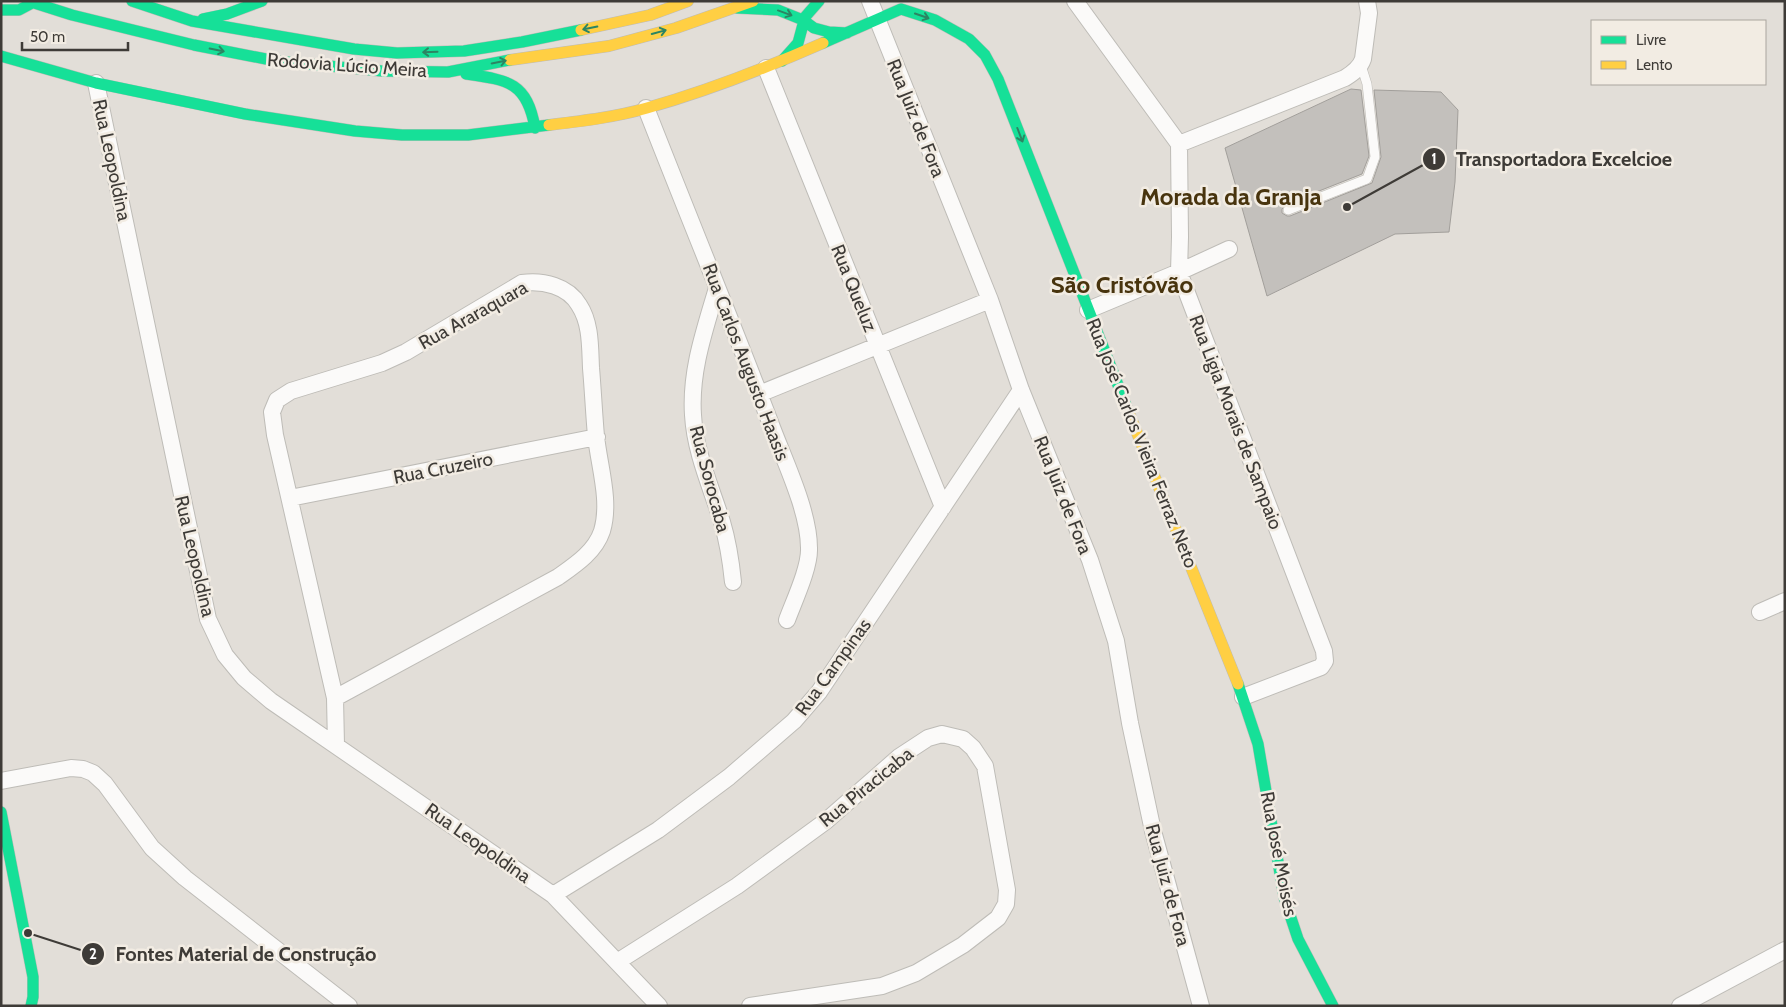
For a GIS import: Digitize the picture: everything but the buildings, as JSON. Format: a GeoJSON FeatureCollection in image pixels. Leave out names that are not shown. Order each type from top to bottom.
{"type":"FeatureCollection","features":[{"type":"Feature","properties":{"kind":"street","name":"Rodovia Lúcio Meira"},"geometry":{"type":"LineString","coordinates":[[132,1],[192,21],[354,49],[397,53],[464,51],[531,40],[650,15],[688,1]]}},
{"type":"Feature","properties":{"kind":"street"},"geometry":{"type":"LineString","coordinates":[[192,21],[227,14],[262,1]]}},
{"type":"Feature","properties":{"kind":"street"},"geometry":{"type":"LineString","coordinates":[[650,15],[682,14],[725,1]]}},
{"type":"Feature","properties":{"kind":"street","name":"Rodovia Lúcio Meira"},"geometry":{"type":"LineString","coordinates":[[33,2],[72,15],[194,45],[276,61],[382,71],[448,72],[506,60],[609,46],[676,28],[753,1]]}},
{"type":"Feature","properties":{"kind":"street"},"geometry":{"type":"LineString","coordinates":[[782,62],[799,41],[803,20],[810,9],[819,1]]}},
{"type":"Feature","properties":{"kind":"street","name":"Rua Juiz de Fora"},"geometry":{"type":"LineString","coordinates":[[870,1],[876,20],[990,300],[1021,390],[1090,560],[1116,641],[1130,723],[1154,831],[1201,1006]]}},
{"type":"Feature","properties":{"kind":"street"},"geometry":{"type":"LineString","coordinates":[[1075,1],[1179,144],[1345,78],[1361,64],[1369,13],[1367,1]]}},
{"type":"Feature","properties":{"kind":"street"},"geometry":{"type":"LineString","coordinates":[[6,11],[23,9],[33,2]]}},
{"type":"Feature","properties":{"kind":"street"},"geometry":{"type":"LineString","coordinates":[[737,8],[778,10],[803,20],[814,28],[829,32],[847,33]]}},
{"type":"Feature","properties":{"kind":"street","name":"Rua José Carlos Vieira Ferraz Neto"},"geometry":{"type":"LineString","coordinates":[[1,56],[96,83],[245,114],[355,131],[402,135],[468,134],[576,122],[646,108],[782,62],[901,9],[934,20],[970,40],[984,54],[998,79],[1243,697]]}},
{"type":"Feature","properties":{"kind":"street"},"geometry":{"type":"LineString","coordinates":[[6,11],[28,17]]}},
{"type":"Feature","properties":{"kind":"street"},"geometry":{"type":"LineString","coordinates":[[130,41],[149,44],[194,45]]}},
{"type":"Feature","properties":{"kind":"street","name":"Rua Queluz"},"geometry":{"type":"LineString","coordinates":[[766,68],[943,507]]}},
{"type":"Feature","properties":{"kind":"street"},"geometry":{"type":"LineString","coordinates":[[448,72],[501,80],[512,85],[530,103],[533,112],[534,128]]}},
{"type":"Feature","properties":{"kind":"street","name":"Rua Leopoldina"},"geometry":{"type":"LineString","coordinates":[[96,83],[208,619],[225,655],[244,678],[271,701],[553,895],[617,962]]}},
{"type":"Feature","properties":{"kind":"street","name":"Rua Carlos Augusto Haasis"},"geometry":{"type":"LineString","coordinates":[[646,108],[803,510],[810,550],[787,620]]}},
{"type":"Feature","properties":{"kind":"street","name":"Rua Ligia Morais de Sampaio"},"geometry":{"type":"LineString","coordinates":[[1179,144],[1179,272],[1325,661],[1321,667],[1243,697]]}},
{"type":"Feature","properties":{"kind":"street"},"geometry":{"type":"LineString","coordinates":[[1088,310],[1229,249]]}},
{"type":"Feature","properties":{"kind":"street","name":"Rua Araraquara"},"geometry":{"type":"LineString","coordinates":[[335,698],[558,577],[581,561],[595,544],[602,530],[605,505],[596,437],[589,338],[585,315],[578,303],[569,294],[551,284],[536,281],[522,283],[398,356],[382,363],[291,391],[277,400],[272,412],[275,435],[335,698],[336,745]]}},
{"type":"Feature","properties":{"kind":"street","name":"Rua Sorocaba"},"geometry":{"type":"LineString","coordinates":[[717,288],[701,342],[694,379],[693,415],[698,447],[729,549],[733,582]]}},
{"type":"Feature","properties":{"kind":"street"},"geometry":{"type":"LineString","coordinates":[[759,394],[990,300]]}},
{"type":"Feature","properties":{"kind":"street","name":"Rua Campinas"},"geometry":{"type":"LineString","coordinates":[[553,895],[658,830],[729,777],[794,721],[819,692],[1021,390]]}},
{"type":"Feature","properties":{"kind":"street","name":"Rua Cruzeiro"},"geometry":{"type":"LineString","coordinates":[[290,498],[596,437]]}},
{"type":"Feature","properties":{"kind":"street"},"geometry":{"type":"LineString","coordinates":[[1760,612],[1785,601]]}},
{"type":"Feature","properties":{"kind":"street","name":"Rua José Moisés"},"geometry":{"type":"LineString","coordinates":[[1243,697],[1258,744],[1284,897],[1298,939],[1333,1006]]}},
{"type":"Feature","properties":{"kind":"street","name":"Rua Piracicaba"},"geometry":{"type":"LineString","coordinates":[[617,962],[678,924],[826,821],[899,757],[928,738],[942,734],[963,739],[973,748],[985,766],[1007,890],[1006,904],[998,918],[963,945],[924,968],[882,986],[750,1006]]}},
{"type":"Feature","properties":{"kind":"street"},"geometry":{"type":"LineString","coordinates":[[1,781],[71,768],[84,769],[93,773],[105,784],[152,848],[185,878],[349,1006]]}},
{"type":"Feature","properties":{"kind":"street"},"geometry":{"type":"LineString","coordinates":[[1,812],[34,977],[33,997],[30,1006]]}},
{"type":"Feature","properties":{"kind":"street"},"geometry":{"type":"LineString","coordinates":[[1680,1006],[1785,950]]}},
{"type":"Feature","properties":{"kind":"street"},"geometry":{"type":"LineString","coordinates":[[617,962],[658,1006]]}},
{"type":"Feature","properties":{"kind":"lane"},"geometry":{"type":"LineString","coordinates":[[1288,210],[1367,179],[1375,157],[1367,84],[1361,64]]}},
{"type":"Feature","properties":{"kind":"traffic: fast"},"geometry":{"type":"LineString","coordinates":[[28,1],[72,15],[194,45],[276,61],[382,71],[448,72],[510,60]]}},
{"type":"Feature","properties":{"kind":"traffic: fast"},"geometry":{"type":"LineString","coordinates":[[1,10],[19,10],[36,1]]}},
{"type":"Feature","properties":{"kind":"traffic: fast"},"geometry":{"type":"LineString","coordinates":[[132,1],[192,21],[354,49],[397,53],[464,51],[581,30]]}},
{"type":"Feature","properties":{"kind":"traffic: fast"},"geometry":{"type":"LineString","coordinates":[[203,19],[227,14],[262,1]]}},
{"type":"Feature","properties":{"kind":"traffic: fast"},"geometry":{"type":"LineString","coordinates":[[782,61],[798,43],[805,17],[819,1]]}},
{"type":"Feature","properties":{"kind":"traffic: fast"},"geometry":{"type":"LineString","coordinates":[[737,8],[778,10],[803,20],[814,28],[829,32],[847,33]]}},
{"type":"Feature","properties":{"kind":"traffic: fast"},"geometry":{"type":"LineString","coordinates":[[823,43],[901,9],[935,20],[969,39],[985,55],[998,79],[1127,408]]}},
{"type":"Feature","properties":{"kind":"traffic: fast"},"geometry":{"type":"LineString","coordinates":[[1,56],[96,83],[245,114],[355,131],[402,135],[468,135],[549,125]]}},
{"type":"Feature","properties":{"kind":"traffic: fast"},"geometry":{"type":"LineString","coordinates":[[466,74],[493,78],[513,86],[521,92],[527,101],[535,128]]}},
{"type":"Feature","properties":{"kind":"traffic: fast"},"geometry":{"type":"LineString","coordinates":[[1238,684],[1258,744],[1284,897],[1298,939],[1333,1006]]}},
{"type":"Feature","properties":{"kind":"traffic: fast"},"geometry":{"type":"LineString","coordinates":[[1,812],[33,977],[31,1006]]}},
{"type":"Feature","properties":{"kind":"traffic: slow"},"geometry":{"type":"LineString","coordinates":[[581,30],[650,15],[688,1]]}},
{"type":"Feature","properties":{"kind":"traffic: slow"},"geometry":{"type":"LineString","coordinates":[[510,60],[609,46],[676,28],[753,1]]}},
{"type":"Feature","properties":{"kind":"traffic: slow"},"geometry":{"type":"LineString","coordinates":[[549,125],[623,114],[647,108],[736,78],[823,43]]}},
{"type":"Feature","properties":{"kind":"traffic: slow"},"geometry":{"type":"LineString","coordinates":[[1127,408],[1238,684]]}},
{"type":"Feature","properties":{"kind":"place","name":"Transportadora Excelcioe"},"geometry":{"type":"Point","coordinates":[1347,207]}},
{"type":"Feature","properties":{"kind":"place","name":"Fontes Material de Construção"},"geometry":{"type":"Point","coordinates":[28,933]}},
{"type":"Feature","properties":{"kind":"district","name":"Morada da Granja"},"geometry":{"type":"Point","coordinates":[1231,196]}},
{"type":"Feature","properties":{"kind":"district","name":"São Cristóvão"},"geometry":{"type":"Point","coordinates":[1122,284]}}]}
